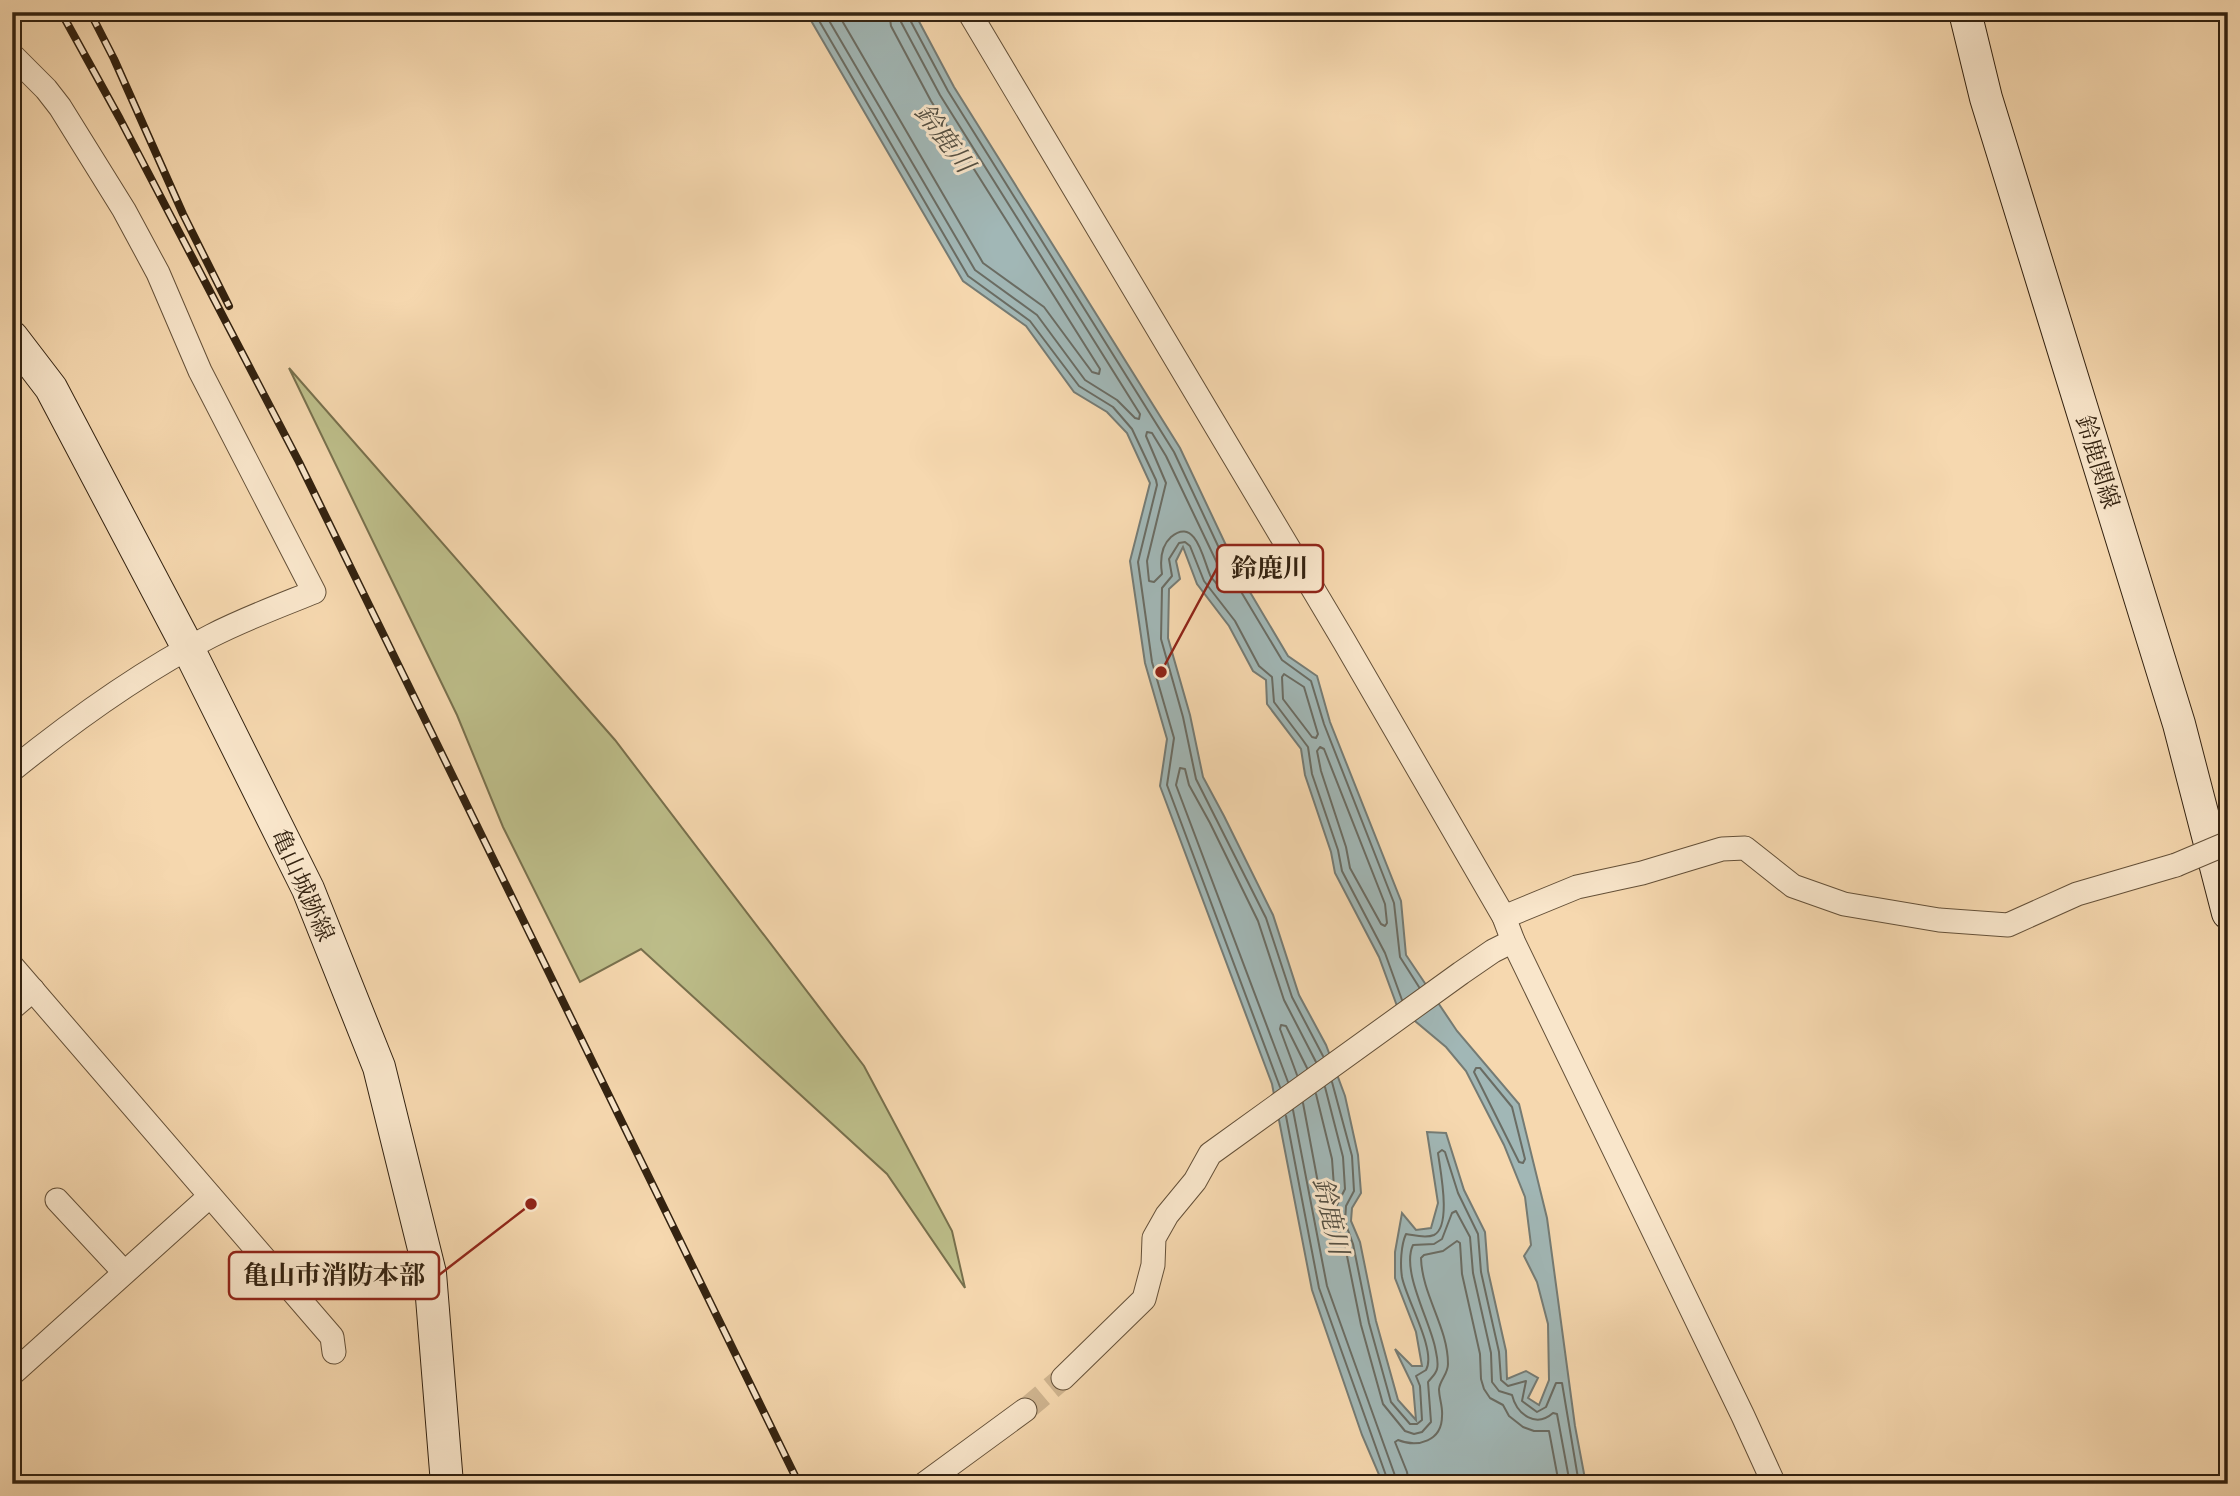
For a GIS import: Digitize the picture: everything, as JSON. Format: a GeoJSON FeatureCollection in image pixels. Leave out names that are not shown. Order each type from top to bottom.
{"type":"FeatureCollection","features":[{"type":"Feature","properties":{"kind":"main road","name":"鈴鹿関線"},"geometry":{"type":"LineString","coordinates":[[1965,12],[1986,99],[2179,724],[2228,913]]}},
{"type":"Feature","properties":{"kind":"main road","name":"亀山城跡線"},"geometry":{"type":"LineString","coordinates":[[12,337],[51,388],[188,648],[308,888],[379,1068],[430,1273],[447,1484]]}},
{"type":"Feature","properties":{"kind":"street"},"geometry":{"type":"LineString","coordinates":[[969,12],[1344,641],[1504,917],[1503,946],[1743,1416],[1774,1484]]}},
{"type":"Feature","properties":{"kind":"street"},"geometry":{"type":"LineString","coordinates":[[12,55],[60,107],[124,210],[158,273],[200,371],[314,592],[188,648],[57,734],[12,770]]}},
{"type":"Feature","properties":{"kind":"street"},"geometry":{"type":"LineString","coordinates":[[1504,917],[1577,887],[1642,873],[1723,849],[1745,848],[1793,886],[1844,904],[1939,920],[2008,925],[2077,894],[2176,865],[2228,843]]}},
{"type":"Feature","properties":{"kind":"street"},"geometry":{"type":"LineString","coordinates":[[1063,1378],[1144,1299],[1153,1265],[1154,1237],[1167,1215],[1195,1181],[1210,1154],[1503,946]]}},
{"type":"Feature","properties":{"kind":"street"},"geometry":{"type":"LineString","coordinates":[[12,966],[332,1337],[334,1352]]}},
{"type":"Feature","properties":{"kind":"street"},"geometry":{"type":"LineString","coordinates":[[12,1008],[33,990]]}},
{"type":"Feature","properties":{"kind":"street"},"geometry":{"type":"LineString","coordinates":[[12,1374],[210,1196]]}},
{"type":"Feature","properties":{"kind":"street"},"geometry":{"type":"LineString","coordinates":[[57,1200],[124,1272]]}},
{"type":"Feature","properties":{"kind":"street"},"geometry":{"type":"LineString","coordinates":[[924,1484],[1025,1410]]}},
{"type":"Feature","properties":{"kind":"green space"},"geometry":{"type":"Polygon","coordinates":[[[289,368],[615,740],[864,1066],[952,1231],[965,1288],[887,1174],[641,949],[580,982],[503,827],[457,715],[289,368]]]}},
{"type":"Feature","properties":{"kind":"water"},"geometry":{"type":"Polygon","coordinates":[[[806,12],[914,12],[954,87],[1180,448],[1241,577],[1288,656],[1317,676],[1330,722],[1401,901],[1406,955],[1457,1031],[1519,1104],[1547,1218],[1575,1426],[1586,1484],[1383,1484],[1362,1435],[1312,1290],[1272,1084],[1160,786],[1167,739],[1145,663],[1130,561],[1150,483],[1127,433],[1107,412],[1074,392],[1026,326],[963,281],[806,12]],[[1183,547],[1176,561],[1180,579],[1169,589],[1168,638],[1190,715],[1203,777],[1273,915],[1299,995],[1326,1045],[1345,1096],[1358,1155],[1361,1193],[1352,1208],[1351,1221],[1360,1242],[1376,1321],[1398,1400],[1416,1420],[1413,1386],[1395,1349],[1412,1366],[1422,1366],[1416,1332],[1395,1278],[1395,1252],[1402,1213],[1416,1230],[1431,1228],[1438,1203],[1427,1132],[1446,1133],[1464,1190],[1485,1232],[1488,1271],[1506,1351],[1507,1379],[1526,1371],[1538,1378],[1528,1398],[1539,1405],[1549,1380],[1548,1324],[1537,1282],[1524,1256],[1531,1245],[1525,1197],[1504,1145],[1466,1071],[1446,1047],[1397,1006],[1379,957],[1335,873],[1331,852],[1305,775],[1301,749],[1267,704],[1266,680],[1253,671],[1229,626],[1197,584],[1183,547]]]}},
{"type":"Feature","properties":{"kind":"tunnel"},"geometry":{"type":"LineString","coordinates":[[1025,1410],[1063,1378]]}},
{"type":"Feature","properties":{"kind":"railway"},"geometry":{"type":"LineString","coordinates":[[61,12],[120,119],[299,462],[799,1484]]}},
{"type":"Feature","properties":{"kind":"railway"},"geometry":{"type":"LineString","coordinates":[[90,12],[114,59],[183,214],[229,306]]}},
{"type":"Feature","properties":{"kind":"place","name":"鈴鹿川"},"geometry":{"type":"Point","coordinates":[1161,672]}},
{"type":"Feature","properties":{"kind":"place","name":"亀山市消防本部"},"geometry":{"type":"Point","coordinates":[531,1204]}}]}
